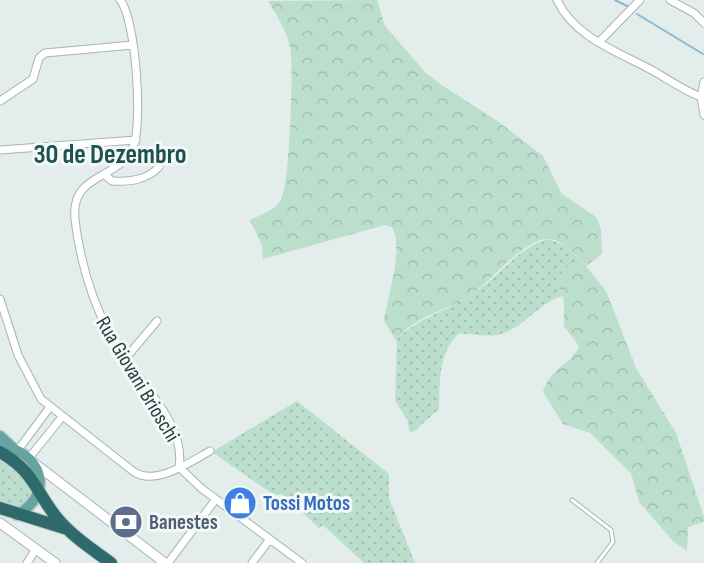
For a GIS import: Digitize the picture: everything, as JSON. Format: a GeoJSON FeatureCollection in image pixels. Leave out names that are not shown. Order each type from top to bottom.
{"type":"FeatureCollection","features":[{"type":"Feature","properties":{"kind":"highway"},"geometry":{"type":"LineString","coordinates":[[0,452],[27,472],[40,489],[49,507],[68,529],[111,563]]}},
{"type":"Feature","properties":{"kind":"highway"},"geometry":{"type":"LineString","coordinates":[[0,508],[17,515],[42,519],[68,529]]}},
{"type":"Feature","properties":{"kind":"main road"},"geometry":{"type":"LineString","coordinates":[[0,436],[32,460],[40,489],[33,501],[17,515]]}},
{"type":"Feature","properties":{"kind":"main road"},"geometry":{"type":"LineString","coordinates":[[0,446],[16,449]]}},
{"type":"Feature","properties":{"kind":"street"},"geometry":{"type":"LineString","coordinates":[[0,150],[136,140],[137,83],[133,45],[126,10],[120,0]]}},
{"type":"Feature","properties":{"kind":"street"},"geometry":{"type":"LineString","coordinates":[[557,0],[574,24],[599,42],[676,86],[701,97]]}},
{"type":"Feature","properties":{"kind":"street"},"geometry":{"type":"LineString","coordinates":[[599,42],[640,0]]}},
{"type":"Feature","properties":{"kind":"street"},"geometry":{"type":"LineString","coordinates":[[670,0],[694,13],[704,23]]}},
{"type":"Feature","properties":{"kind":"street"},"geometry":{"type":"LineString","coordinates":[[0,101],[33,79],[39,58],[45,53],[133,45]]}},
{"type":"Feature","properties":{"kind":"street"},"geometry":{"type":"LineString","coordinates":[[704,82],[701,97],[704,115]]}},
{"type":"Feature","properties":{"kind":"street","name":"Rua Giovani Brioschi"},"geometry":{"type":"LineString","coordinates":[[136,140],[125,160],[79,192],[74,207],[75,222],[93,298],[112,340],[155,400],[175,436],[180,453],[179,467]]}},
{"type":"Feature","properties":{"kind":"street"},"geometry":{"type":"LineString","coordinates":[[104,174],[112,181],[133,180],[148,177],[159,167]]}},
{"type":"Feature","properties":{"kind":"street"},"geometry":{"type":"LineString","coordinates":[[0,299],[9,333],[27,375],[41,399],[141,477],[156,476],[210,451]]}},
{"type":"Feature","properties":{"kind":"street"},"geometry":{"type":"LineString","coordinates":[[125,359],[157,321]]}},
{"type":"Feature","properties":{"kind":"street"},"geometry":{"type":"LineString","coordinates":[[16,449],[50,407]]}},
{"type":"Feature","properties":{"kind":"street"},"geometry":{"type":"LineString","coordinates":[[62,417],[32,460],[167,563],[216,499]]}},
{"type":"Feature","properties":{"kind":"street"},"geometry":{"type":"LineString","coordinates":[[179,467],[216,499],[302,563]]}},
{"type":"Feature","properties":{"kind":"street"},"geometry":{"type":"LineString","coordinates":[[0,521],[17,515]]}},
{"type":"Feature","properties":{"kind":"street"},"geometry":{"type":"LineString","coordinates":[[0,521],[55,563]]}},
{"type":"Feature","properties":{"kind":"street"},"geometry":{"type":"LineString","coordinates":[[252,563],[270,539]]}},
{"type":"Feature","properties":{"kind":"street"},"geometry":{"type":"LineString","coordinates":[[27,563],[36,549]]}},
{"type":"Feature","properties":{"kind":"lane"},"geometry":{"type":"LineString","coordinates":[[572,500],[611,530],[613,542],[597,563]]}},
{"type":"Feature","properties":{"kind":"green space"},"geometry":{"type":"Polygon","coordinates":[[[377,0],[385,26],[425,72],[499,122],[543,156],[562,194],[596,217],[601,229],[602,254],[586,266],[606,291],[636,368],[676,433],[704,517],[704,522],[688,527],[687,551],[673,541],[639,502],[631,473],[590,433],[563,424],[543,392],[546,383],[571,358],[579,346],[564,326],[564,302],[557,280],[565,267],[585,265],[564,245],[548,239],[529,245],[474,293],[421,319],[403,332],[396,341],[384,320],[396,259],[395,236],[392,227],[385,225],[263,259],[262,245],[250,220],[275,207],[281,200],[289,152],[292,82],[290,45],[268,1],[377,0]]]}},
{"type":"Feature","properties":{"kind":"green space"},"geometry":{"type":"Polygon","coordinates":[[[548,239],[566,246],[586,266],[557,280],[562,296],[545,304],[509,331],[491,336],[458,334],[451,342],[443,359],[439,410],[410,433],[407,419],[395,401],[397,339],[413,326],[480,289],[525,250],[548,239]]]}},
{"type":"Feature","properties":{"kind":"green space"},"geometry":{"type":"Polygon","coordinates":[[[297,401],[389,474],[389,498],[415,563],[364,563],[323,525],[319,528],[282,494],[274,495],[212,452],[297,401]]]}},
{"type":"Feature","properties":{"kind":"green space"},"geometry":{"type":"Polygon","coordinates":[[[0,457],[31,481],[32,495],[20,510],[0,504],[0,457]]]}},
{"type":"Feature","properties":{"kind":"waterway"},"geometry":{"type":"LineString","coordinates":[[615,0],[629,7]]}},
{"type":"Feature","properties":{"kind":"waterway"},"geometry":{"type":"LineString","coordinates":[[637,14],[703,54]]}},
{"type":"Feature","properties":{"kind":"place","name":"Tossi Motos"},"geometry":{"type":"Point","coordinates":[240,503]}},
{"type":"Feature","properties":{"kind":"place","name":"Banestes"},"geometry":{"type":"Point","coordinates":[126,522]}},
{"type":"Feature","properties":{"kind":"district","name":"30 de Dezembro"},"geometry":{"type":"Point","coordinates":[110,154]}}]}
